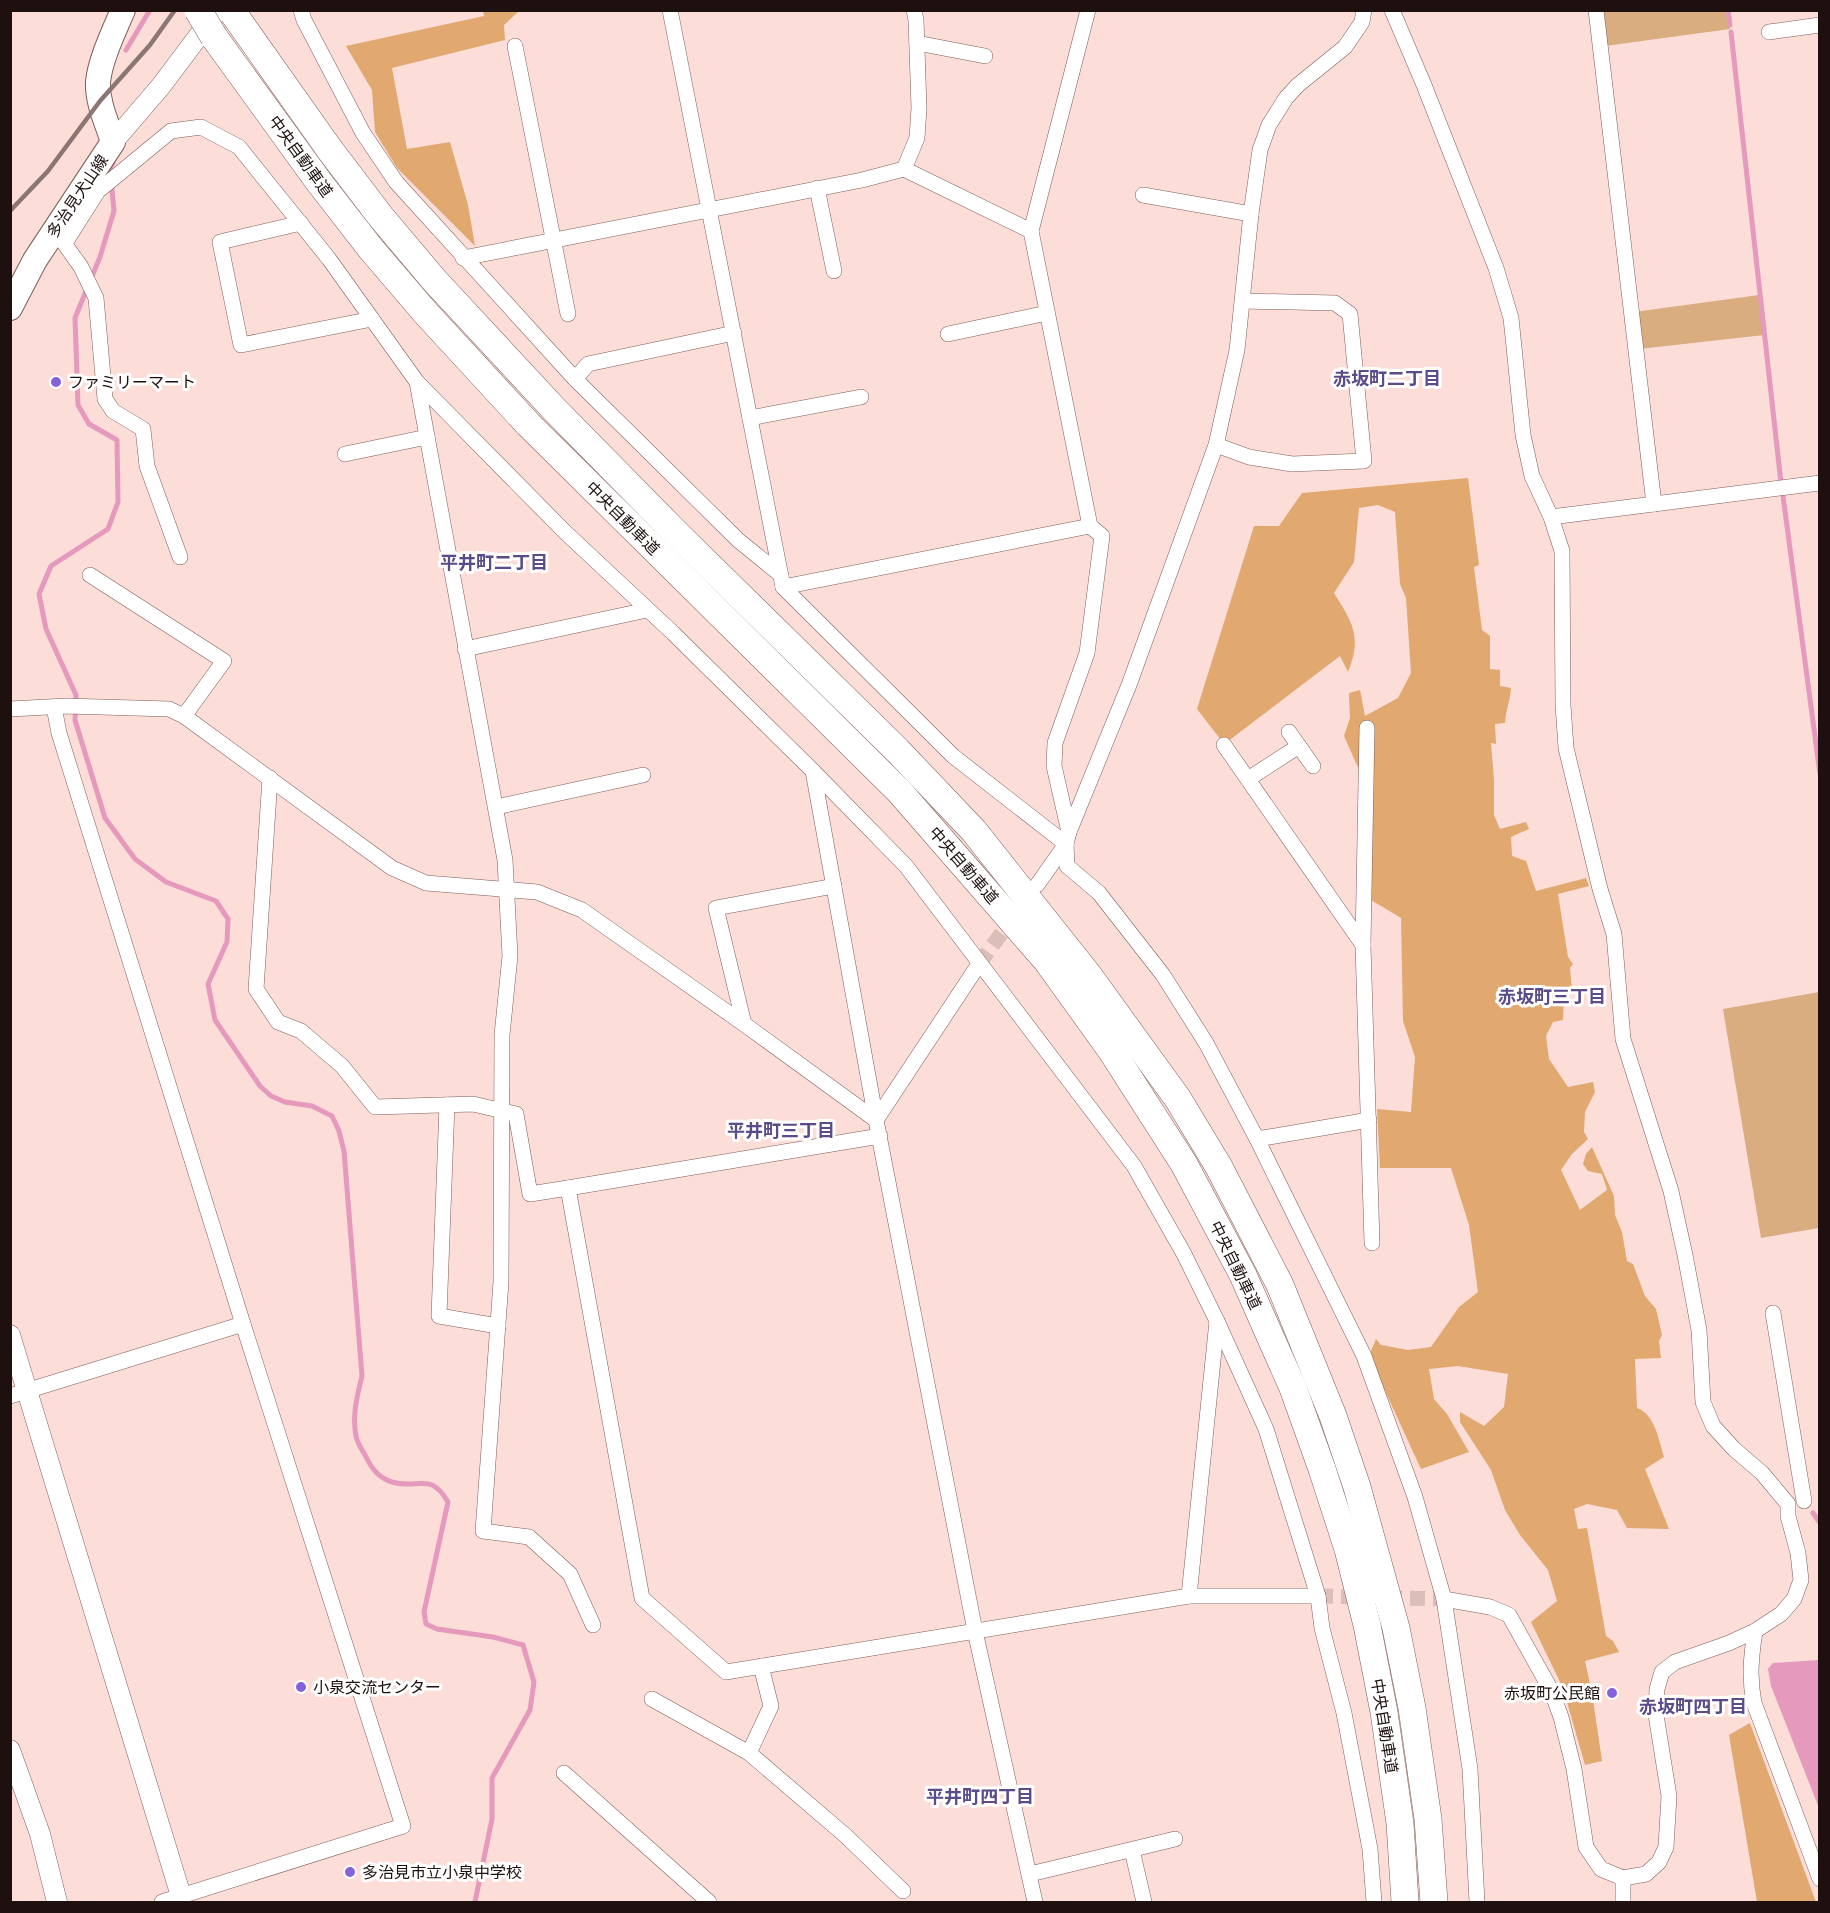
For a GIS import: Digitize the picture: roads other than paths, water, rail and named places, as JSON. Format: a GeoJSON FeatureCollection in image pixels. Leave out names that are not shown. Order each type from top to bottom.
{"type":"FeatureCollection","features":[{"type":"Feature","properties":{"kind":"highway","name":"中央自動車道"},"geometry":{"type":"LineString","coordinates":[[198,10],[224,18],[381,217],[435,281],[554,409],[676,533],[898,751],[974,831],[1134,1035],[1178,1099],[1219,1167],[1280,1285],[1333,1416],[1357,1487],[1396,1628],[1412,1708],[1428,1819],[1434,1902]]}},
{"type":"Feature","properties":{"kind":"highway","name":"中央自動車道"},"geometry":{"type":"LineString","coordinates":[[224,18],[326,190],[371,249],[424,312],[528,424],[900,791],[1047,961],[1111,1050],[1184,1164],[1243,1275],[1293,1388],[1348,1549],[1367,1625],[1384,1712],[1400,1823],[1405,1902]]}},
{"type":"Feature","properties":{"kind":"main road","name":"多治見犬山線"},"geometry":{"type":"LineString","coordinates":[[10,308],[34,260],[60,237],[113,142],[100,101],[98,82],[107,50],[123,10]]}},
{"type":"Feature","properties":{"kind":"street"},"geometry":{"type":"LineString","coordinates":[[301,10],[308,29],[363,134],[396,182],[575,379],[782,581],[953,756],[1068,838]]}},
{"type":"Feature","properties":{"kind":"street"},"geometry":{"type":"LineString","coordinates":[[670,10],[782,581]]}},
{"type":"Feature","properties":{"kind":"street"},"geometry":{"type":"LineString","coordinates":[[904,169],[917,138],[919,108],[914,10]]}},
{"type":"Feature","properties":{"kind":"street"},"geometry":{"type":"LineString","coordinates":[[1088,10],[1031,231],[1090,526],[1102,536],[1087,653],[1054,743],[1054,766],[1068,838],[1067,866],[1099,892],[1163,975],[1206,1043],[1257,1139],[1364,1356],[1415,1497],[1444,1599],[1470,1769],[1477,1902]]}},
{"type":"Feature","properties":{"kind":"street"},"geometry":{"type":"LineString","coordinates":[[1036,885],[1068,838],[1129,685],[1216,445],[1237,350],[1260,150],[1269,125],[1286,98],[1298,85],[1345,47],[1362,22],[1364,10]]}},
{"type":"Feature","properties":{"kind":"street"},"geometry":{"type":"LineString","coordinates":[[1392,10],[1496,268],[1511,318],[1523,435],[1532,476],[1551,517],[1562,551],[1563,705],[1566,748],[1600,888],[1614,933],[1623,1039],[1671,1191],[1699,1330],[1704,1402],[1713,1426],[1734,1449],[1762,1473],[1788,1504],[1788,1516],[1798,1553],[1801,1580],[1794,1599],[1781,1614],[1729,1644],[1675,1662],[1662,1672],[1657,1689],[1656,1715],[1669,1796],[1666,1847],[1659,1862],[1646,1874],[1623,1878],[1601,1869],[1586,1847],[1574,1769],[1561,1717],[1551,1690],[1509,1615],[1490,1607],[1444,1599]]}},
{"type":"Feature","properties":{"kind":"street"},"geometry":{"type":"LineString","coordinates":[[1596,10],[1654,504]]}},
{"type":"Feature","properties":{"kind":"street"},"geometry":{"type":"LineString","coordinates":[[113,142],[160,86],[224,18]]}},
{"type":"Feature","properties":{"kind":"street"},"geometry":{"type":"LineString","coordinates":[[1769,32],[1820,25]]}},
{"type":"Feature","properties":{"kind":"street"},"geometry":{"type":"LineString","coordinates":[[917,43],[985,56]]}},
{"type":"Feature","properties":{"kind":"street"},"geometry":{"type":"LineString","coordinates":[[515,46],[568,314]]}},
{"type":"Feature","properties":{"kind":"street"},"geometry":{"type":"LineString","coordinates":[[180,556],[147,466],[143,429],[112,411],[105,399],[96,298],[81,267],[60,237],[98,191],[171,131],[201,128],[239,147],[301,223],[417,382],[565,532],[673,633],[906,866],[1134,1166],[1184,1254],[1266,1429],[1318,1596],[1322,1628],[1344,1713],[1370,1849],[1374,1902]]}},
{"type":"Feature","properties":{"kind":"street"},"geometry":{"type":"LineString","coordinates":[[463,258],[862,180],[904,169],[1031,231]]}},
{"type":"Feature","properties":{"kind":"street"},"geometry":{"type":"LineString","coordinates":[[817,188],[834,271]]}},
{"type":"Feature","properties":{"kind":"street"},"geometry":{"type":"LineString","coordinates":[[1143,195],[1251,214]]}},
{"type":"Feature","properties":{"kind":"street"},"geometry":{"type":"LineString","coordinates":[[301,223],[220,242],[241,345],[372,319]]}},
{"type":"Feature","properties":{"kind":"street"},"geometry":{"type":"LineString","coordinates":[[1216,445],[1249,457],[1292,464],[1364,461],[1350,314],[1335,303],[1243,302]]}},
{"type":"Feature","properties":{"kind":"street"},"geometry":{"type":"LineString","coordinates":[[948,334],[1047,313]]}},
{"type":"Feature","properties":{"kind":"street"},"geometry":{"type":"LineString","coordinates":[[575,379],[588,364],[734,333]]}},
{"type":"Feature","properties":{"kind":"street"},"geometry":{"type":"LineString","coordinates":[[417,382],[505,860],[510,956],[502,1035],[501,1282],[483,1531],[529,1537],[570,1574],[594,1625]]}},
{"type":"Feature","properties":{"kind":"street"},"geometry":{"type":"LineString","coordinates":[[750,418],[861,397]]}},
{"type":"Feature","properties":{"kind":"street"},"geometry":{"type":"LineString","coordinates":[[345,454],[427,437]]}},
{"type":"Feature","properties":{"kind":"street"},"geometry":{"type":"LineString","coordinates":[[1551,517],[1820,483]]}},
{"type":"Feature","properties":{"kind":"street"},"geometry":{"type":"LineString","coordinates":[[782,581],[1090,526]]}},
{"type":"Feature","properties":{"kind":"street"},"geometry":{"type":"LineString","coordinates":[[90,575],[224,661],[184,716]]}},
{"type":"Feature","properties":{"kind":"street"},"geometry":{"type":"LineString","coordinates":[[465,649],[648,610]]}},
{"type":"Feature","properties":{"kind":"street"},"geometry":{"type":"LineString","coordinates":[[60,706],[59,733],[243,1324],[403,1826],[162,1902]]}},
{"type":"Feature","properties":{"kind":"street"},"geometry":{"type":"LineString","coordinates":[[10,710],[86,706],[169,709],[184,716],[392,868],[426,883],[537,892],[582,910],[876,1120]]}},
{"type":"Feature","properties":{"kind":"street"},"geometry":{"type":"LineString","coordinates":[[1367,728],[1363,945],[1372,1243]]}},
{"type":"Feature","properties":{"kind":"street"},"geometry":{"type":"LineString","coordinates":[[1288,732],[1313,766]]}},
{"type":"Feature","properties":{"kind":"street"},"geometry":{"type":"LineString","coordinates":[[1224,745],[1363,945]]}},
{"type":"Feature","properties":{"kind":"street"},"geometry":{"type":"LineString","coordinates":[[1248,779],[1299,746]]}},
{"type":"Feature","properties":{"kind":"street"},"geometry":{"type":"LineString","coordinates":[[813,771],[876,1120],[975,1631],[1035,1902]]}},
{"type":"Feature","properties":{"kind":"street"},"geometry":{"type":"LineString","coordinates":[[496,807],[643,775]]}},
{"type":"Feature","properties":{"kind":"street"},"geometry":{"type":"LineString","coordinates":[[270,778],[256,989],[278,1022],[301,1031],[342,1066],[375,1107],[473,1104],[516,1114],[530,1194],[880,1136]]}},
{"type":"Feature","properties":{"kind":"street"},"geometry":{"type":"LineString","coordinates":[[744,1024],[716,908],[834,886]]}},
{"type":"Feature","properties":{"kind":"street"},"geometry":{"type":"LineString","coordinates":[[876,1120],[979,964]]}},
{"type":"Feature","properties":{"kind":"street"},"geometry":{"type":"LineString","coordinates":[[447,1105],[439,1316],[498,1326]]}},
{"type":"Feature","properties":{"kind":"street"},"geometry":{"type":"LineString","coordinates":[[1257,1139],[1369,1120]]}},
{"type":"Feature","properties":{"kind":"street"},"geometry":{"type":"LineString","coordinates":[[568,1188],[642,1598],[726,1672],[1189,1596],[1318,1596]]}},
{"type":"Feature","properties":{"kind":"street"},"geometry":{"type":"LineString","coordinates":[[1773,1312],[1812,1499],[1788,1504]]}},
{"type":"Feature","properties":{"kind":"street"},"geometry":{"type":"LineString","coordinates":[[1189,1596],[1217,1321]]}},
{"type":"Feature","properties":{"kind":"street"},"geometry":{"type":"LineString","coordinates":[[19,1394],[243,1324]]}},
{"type":"Feature","properties":{"kind":"street"},"geometry":{"type":"LineString","coordinates":[[10,1335],[19,1394],[181,1896]]}},
{"type":"Feature","properties":{"kind":"street"},"geometry":{"type":"LineString","coordinates":[[1755,1631],[1750,1680],[1754,1703],[1820,1880]]}},
{"type":"Feature","properties":{"kind":"street"},"geometry":{"type":"LineString","coordinates":[[749,1753],[771,1706],[761,1666]]}},
{"type":"Feature","properties":{"kind":"street"},"geometry":{"type":"LineString","coordinates":[[652,1699],[749,1753],[846,1836],[903,1891]]}},
{"type":"Feature","properties":{"kind":"street"},"geometry":{"type":"LineString","coordinates":[[10,1750],[40,1834],[57,1902]]}},
{"type":"Feature","properties":{"kind":"street"},"geometry":{"type":"LineString","coordinates":[[564,1773],[709,1902]]}},
{"type":"Feature","properties":{"kind":"street"},"geometry":{"type":"LineString","coordinates":[[1030,1874],[1175,1839]]}},
{"type":"Feature","properties":{"kind":"street"},"geometry":{"type":"LineString","coordinates":[[1132,1850],[1144,1902]]}},
{"type":"Feature","properties":{"kind":"street"},"geometry":{"type":"LineString","coordinates":[[1623,1878],[1623,1902]]}},
{"type":"Feature","properties":{"kind":"waterway"},"geometry":{"type":"LineString","coordinates":[[126,50],[150,10]]}},
{"type":"Feature","properties":{"kind":"waterway"},"geometry":{"type":"LineString","coordinates":[[1728,10],[1730,25]]}},
{"type":"Feature","properties":{"kind":"waterway"},"geometry":{"type":"LineString","coordinates":[[1731,32],[1781,483]]}},
{"type":"Feature","properties":{"kind":"waterway"},"geometry":{"type":"LineString","coordinates":[[113,163],[110,169],[114,211],[100,257],[75,318],[78,405],[89,424],[117,440],[118,502],[108,529],[51,566],[39,594],[46,629],[76,695],[75,720],[105,818],[135,859],[166,882],[216,901],[228,919],[227,942],[208,984],[215,1020],[260,1086],[271,1096],[285,1102],[312,1106],[332,1116],[339,1131],[344,1151],[362,1376],[355,1414],[357,1439],[371,1465],[383,1478],[401,1484],[429,1484],[442,1493],[448,1502],[424,1612],[426,1624],[437,1629],[493,1637],[523,1645],[534,1682],[530,1710],[492,1778],[492,1819],[475,1902]]}},
{"type":"Feature","properties":{"kind":"waterway"},"geometry":{"type":"LineString","coordinates":[[1783,496],[1820,774]]}},
{"type":"Feature","properties":{"kind":"waterway"},"geometry":{"type":"LineString","coordinates":[[1813,1513],[1820,1523]]}},
{"type":"Feature","properties":{"kind":"tunnel"},"geometry":{"type":"LineString","coordinates":[[979,964],[1014,916]]}},
{"type":"Feature","properties":{"kind":"tunnel"},"geometry":{"type":"LineString","coordinates":[[1318,1596],[1444,1599]]}},
{"type":"Feature","properties":{"kind":"railway"},"geometry":{"type":"LineString","coordinates":[[10,211],[48,171],[100,101],[150,45],[175,10]]}},
{"type":"Feature","properties":{"kind":"place","name":"ファミリーマート"},"geometry":{"type":"Point","coordinates":[56,382]}},
{"type":"Feature","properties":{"kind":"place","name":"小泉交流センター"},"geometry":{"type":"Point","coordinates":[301,1687]}},
{"type":"Feature","properties":{"kind":"place","name":"赤坂町公民館"},"geometry":{"type":"Point","coordinates":[1612,1693]}},
{"type":"Feature","properties":{"kind":"place","name":"多治見市立小泉中学校"},"geometry":{"type":"Point","coordinates":[350,1872]}},
{"type":"Feature","properties":{"kind":"district","name":"赤坂町二丁目"},"geometry":{"type":"Point","coordinates":[1387,378]}},
{"type":"Feature","properties":{"kind":"district","name":"平井町二丁目"},"geometry":{"type":"Point","coordinates":[494,562]}},
{"type":"Feature","properties":{"kind":"district","name":"赤坂町三丁目"},"geometry":{"type":"Point","coordinates":[1552,996]}},
{"type":"Feature","properties":{"kind":"district","name":"平井町三丁目"},"geometry":{"type":"Point","coordinates":[781,1130]}},
{"type":"Feature","properties":{"kind":"district","name":"赤坂町四丁目"},"geometry":{"type":"Point","coordinates":[1693,1706]}},
{"type":"Feature","properties":{"kind":"district","name":"平井町四丁目"},"geometry":{"type":"Point","coordinates":[980,1796]}}]}
